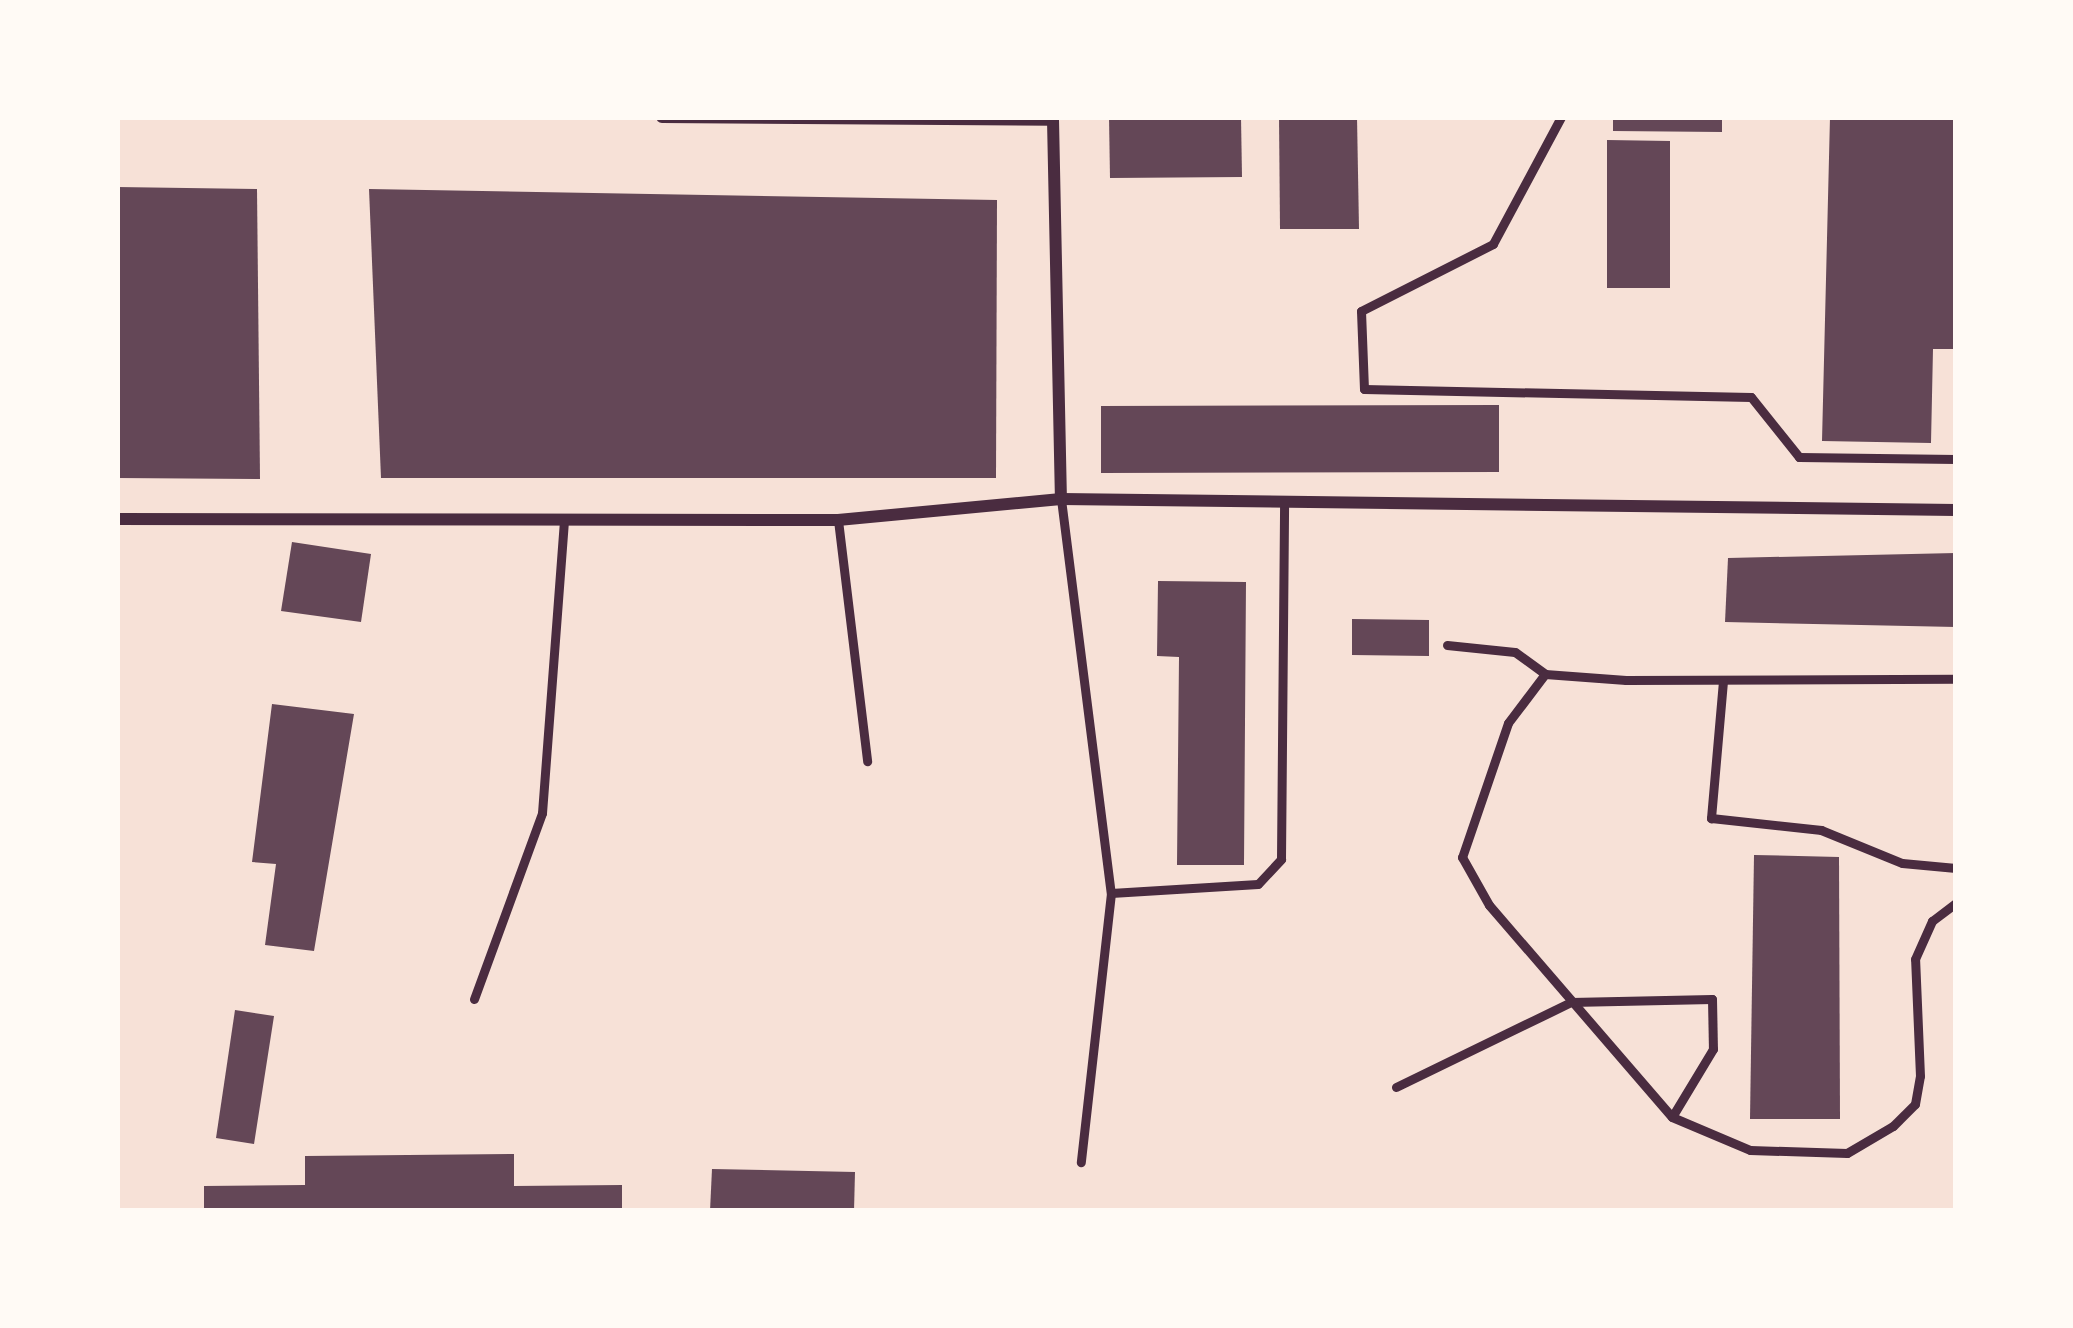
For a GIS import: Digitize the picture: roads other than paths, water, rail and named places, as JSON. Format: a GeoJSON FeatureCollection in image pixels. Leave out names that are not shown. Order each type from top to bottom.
{"type":"FeatureCollection","features":[{"type":"Feature","properties":{"kind":"street"},"geometry":{"type":"LineString","coordinates":[[662,117],[1053,120],[1061,499]]}},
{"type":"Feature","properties":{"kind":"street"},"geometry":{"type":"LineString","coordinates":[[117,518],[838,520],[1061,499],[1956,510]]}},
{"type":"Feature","properties":{"kind":"lane"},"geometry":{"type":"LineString","coordinates":[[1561,117],[1493,244],[1361,311],[1364,389],[1750,397],[1799,458],[1956,459]]}},
{"type":"Feature","properties":{"kind":"lane"},"geometry":{"type":"LineString","coordinates":[[1061,499],[1112,893],[1081,1162]]}},
{"type":"Feature","properties":{"kind":"lane"},"geometry":{"type":"LineString","coordinates":[[1112,893],[1258,884],[1280,860],[1284,502]]}},
{"type":"Feature","properties":{"kind":"lane"},"geometry":{"type":"LineString","coordinates":[[474,999],[542,813],[564,519]]}},
{"type":"Feature","properties":{"kind":"lane"},"geometry":{"type":"LineString","coordinates":[[838,520],[867,761]]}},
{"type":"Feature","properties":{"kind":"lane"},"geometry":{"type":"LineString","coordinates":[[1447,645],[1516,652],[1545,674],[1723,681],[1956,679]]}},
{"type":"Feature","properties":{"kind":"lane"},"geometry":{"type":"LineString","coordinates":[[1545,674],[1508,723],[1462,857],[1571,1002],[1672,1117],[1750,1150],[1846,1153],[1893,1126],[1915,1104],[1920,1076],[1915,959],[1932,921],[1956,903]]}},
{"type":"Feature","properties":{"kind":"lane"},"geometry":{"type":"LineString","coordinates":[[1723,681],[1712,818],[1821,830],[1901,863],[1956,868]]}},
{"type":"Feature","properties":{"kind":"lane"},"geometry":{"type":"LineString","coordinates":[[1396,1087],[1571,1002],[1712,999],[1713,1049],[1672,1117]]}}]}
